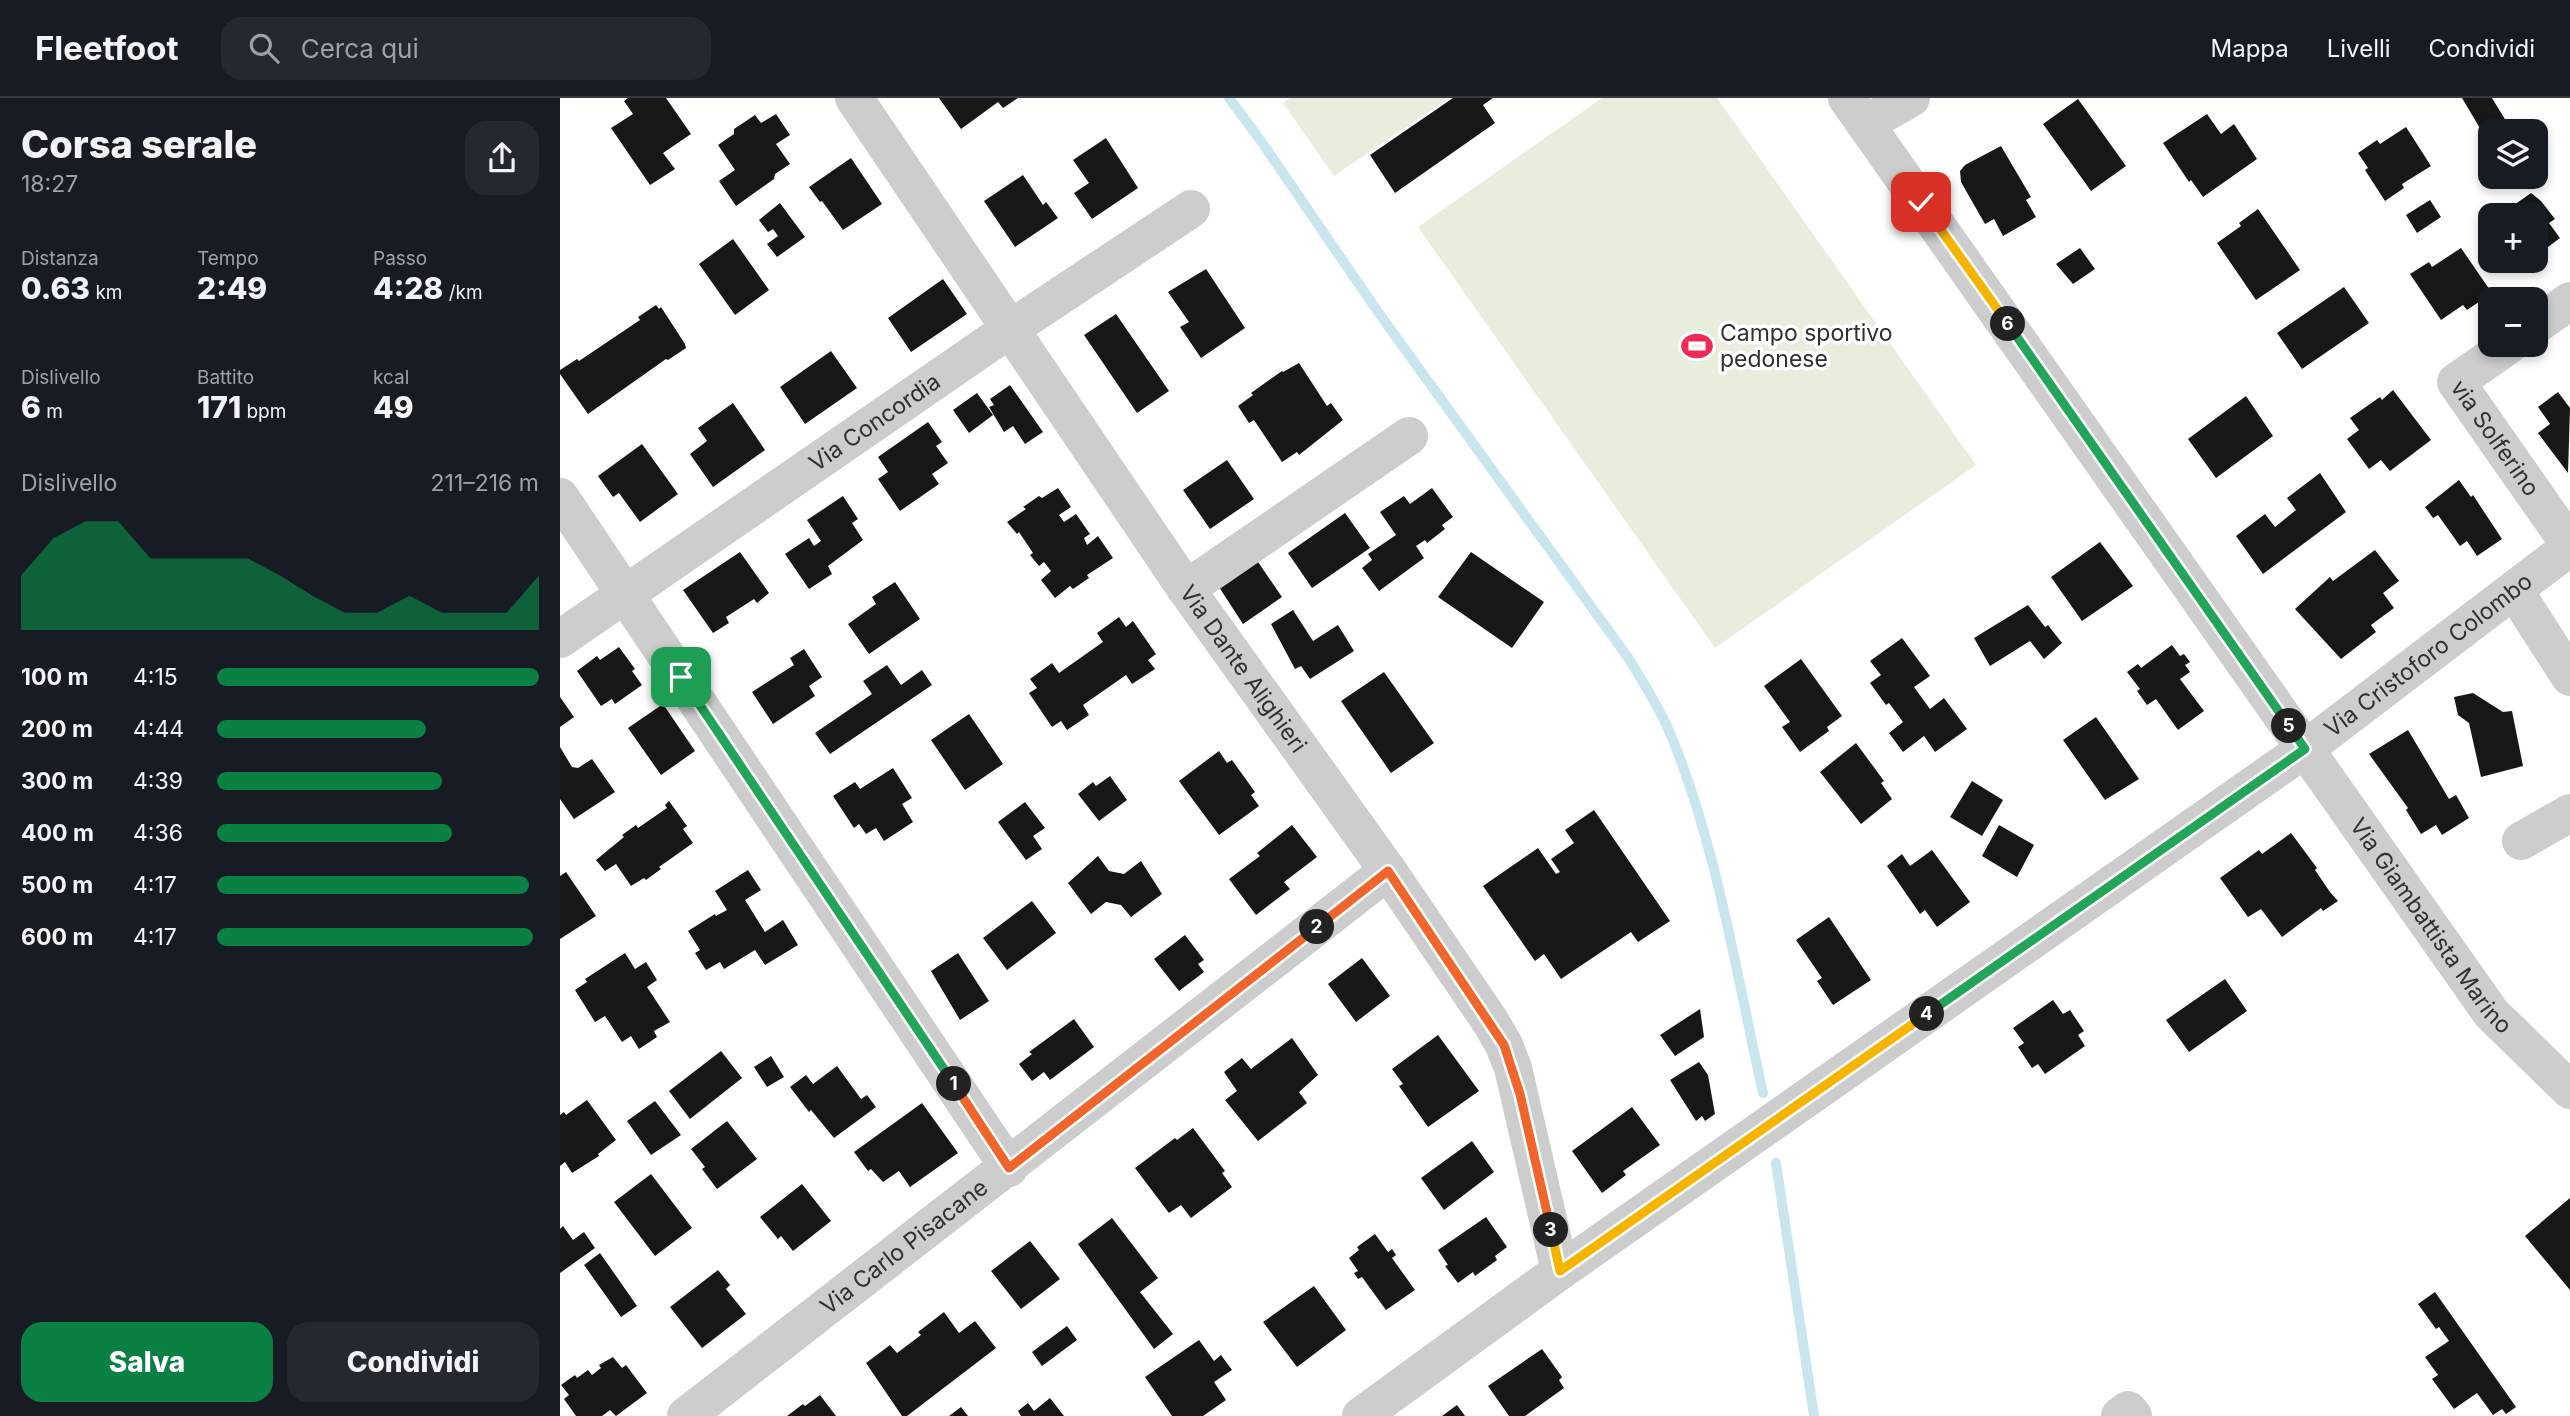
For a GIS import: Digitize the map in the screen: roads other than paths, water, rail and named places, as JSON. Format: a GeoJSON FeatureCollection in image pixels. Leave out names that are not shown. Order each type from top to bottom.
{"type":"FeatureCollection","features":[{"type":"Feature","properties":{"kind":"street","name":"Via Dante Alighieri"},"geometry":{"type":"LineString","coordinates":[[854,98],[1186,589],[1388,871],[1504,1045],[1520,1094],[1560,1271]]}},
{"type":"Feature","properties":{"kind":"street"},"geometry":{"type":"LineString","coordinates":[[1857,111],[1911,98]]}},
{"type":"Feature","properties":{"kind":"street","name":"Via Giambattista Marino"},"geometry":{"type":"LineString","coordinates":[[1857,111],[2491,1013],[2570,1090]]}},
{"type":"Feature","properties":{"kind":"street","name":"Via Concordia"},"geometry":{"type":"LineString","coordinates":[[560,639],[1010,329],[1191,209]]}},
{"type":"Feature","properties":{"kind":"street"},"geometry":{"type":"LineString","coordinates":[[2548,317],[2570,301]]}},
{"type":"Feature","properties":{"kind":"street","name":"via Solferino"},"geometry":{"type":"LineString","coordinates":[[2491,357],[2456,382],[2570,546]]}},
{"type":"Feature","properties":{"kind":"street"},"geometry":{"type":"LineString","coordinates":[[1186,589],[1409,436]]}},
{"type":"Feature","properties":{"kind":"street"},"geometry":{"type":"LineString","coordinates":[[560,497],[1009,1168]]}},
{"type":"Feature","properties":{"kind":"street","name":"Via Cristoforo Colombo"},"geometry":{"type":"LineString","coordinates":[[1361,1416],[1560,1271],[2305,749],[2570,546]]}},
{"type":"Feature","properties":{"kind":"street"},"geometry":{"type":"LineString","coordinates":[[2514,590],[2570,677]]}},
{"type":"Feature","properties":{"kind":"street"},"geometry":{"type":"LineString","coordinates":[[2521,841],[2570,813]]}},
{"type":"Feature","properties":{"kind":"street","name":"Via Carlo Pisacane"},"geometry":{"type":"LineString","coordinates":[[686,1416],[1009,1168],[1388,871]]}},
{"type":"Feature","properties":{"kind":"street"},"geometry":{"type":"LineString","coordinates":[[2120,1416],[2128,1410],[2133,1416]]}},
{"type":"Feature","properties":{"kind":"waterway"},"geometry":{"type":"LineString","coordinates":[[1229,98],[1378,312],[1629,659],[1658,707],[1688,780],[1714,868],[1763,1093]]}},
{"type":"Feature","properties":{"kind":"waterway"},"geometry":{"type":"LineString","coordinates":[[1776,1163],[1814,1416]]}},
{"type":"Feature","properties":{"kind":"place","name":"Campo sportivo pedonese"},"geometry":{"type":"Point","coordinates":[1697,346]}}]}
